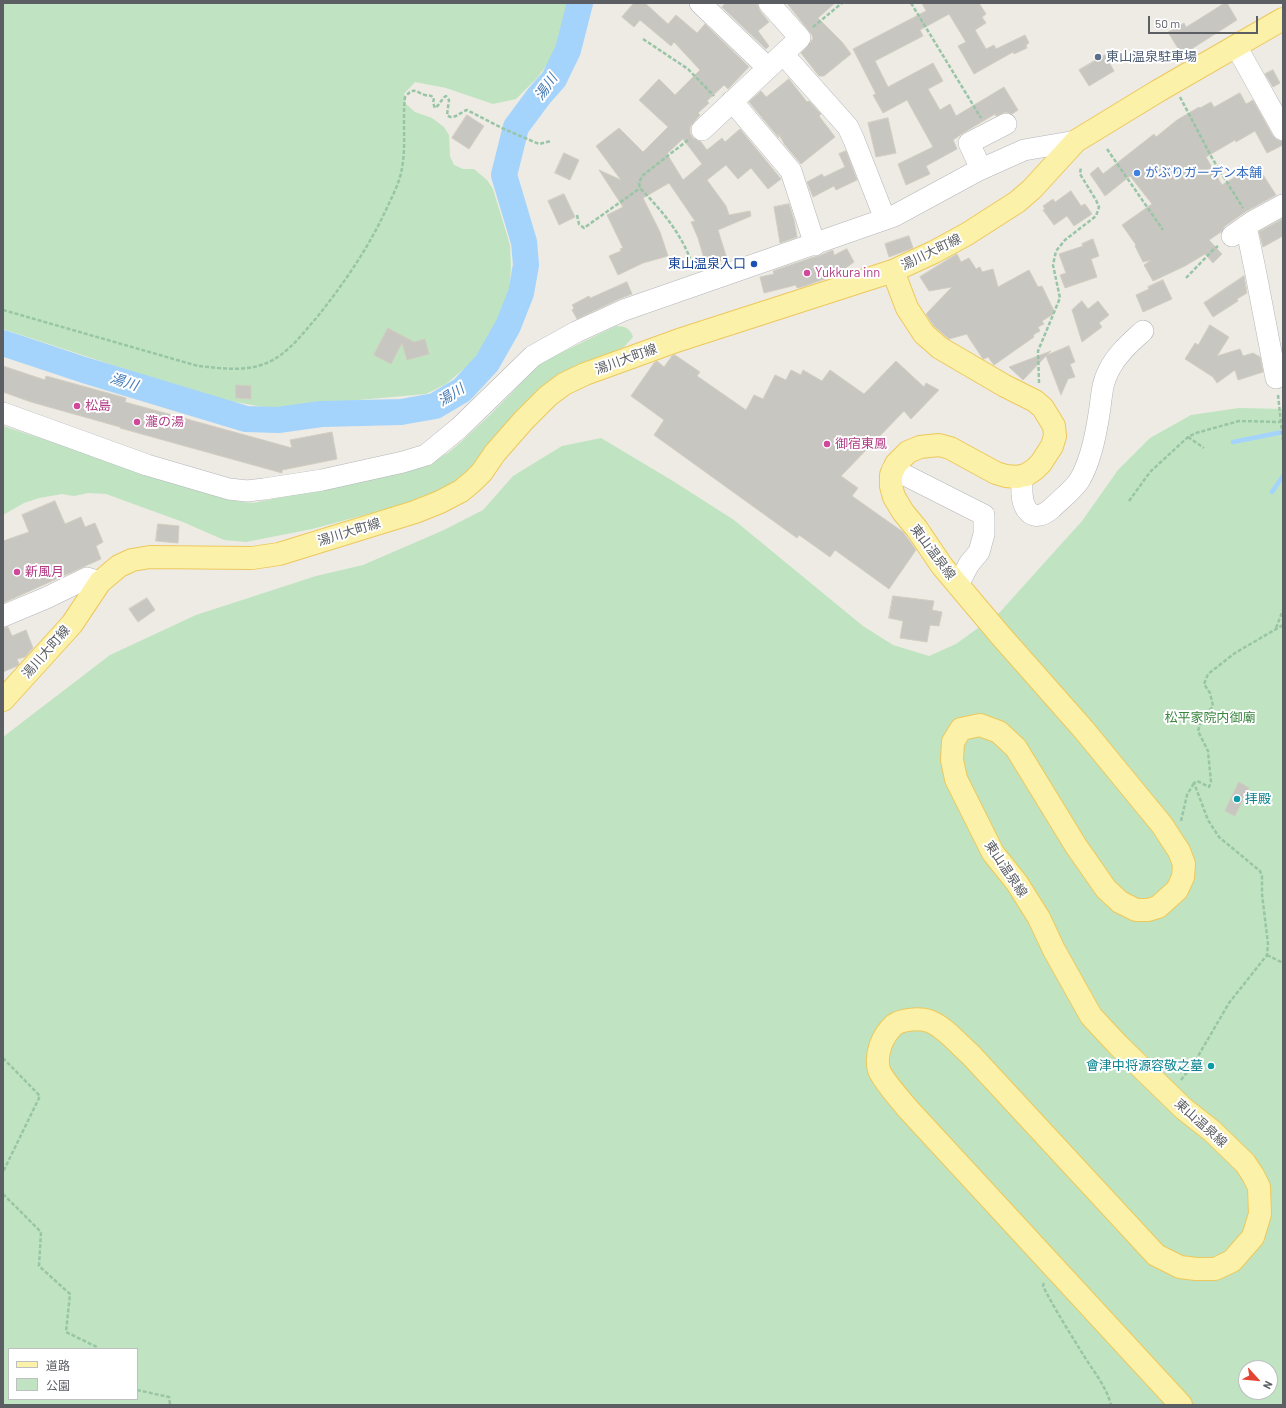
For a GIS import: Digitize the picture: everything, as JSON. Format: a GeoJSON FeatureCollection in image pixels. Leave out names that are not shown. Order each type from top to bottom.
{"type":"FeatureCollection","features":[{"type":"Feature","properties":{"kind":"main road","name":"湯川大町線"},"geometry":{"type":"LineString","coordinates":[[3,700],[72,624],[100,582],[119,566],[132,560],[150,557],[252,558],[279,554],[415,512],[440,502],[461,491],[473,481],[524,420],[548,396],[564,384],[585,374],[679,340],[893,271],[934,252],[967,234],[1012,206],[1032,189],[1076,142],[1172,83],[1283,18]]}},
{"type":"Feature","properties":{"kind":"main road"},"geometry":{"type":"LineString","coordinates":[[893,271],[907,308],[924,334],[940,348],[1038,404],[1043,408],[1054,426],[1052,446],[1041,463],[1035,469],[1022,476],[1006,476],[996,473],[950,448],[939,445],[920,446],[908,452],[893,469]]}},
{"type":"Feature","properties":{"kind":"main road","name":"東山温泉線"},"geometry":{"type":"LineString","coordinates":[[893,469],[891,475],[891,486],[894,497],[902,512],[942,566],[1001,636],[1084,730],[1162,825],[1179,851],[1184,864],[1183,877],[1177,890],[1158,907],[1148,910],[1136,910],[1120,902],[1106,889],[1076,846],[1016,748],[1000,732],[980,725],[961,729],[953,742],[952,760],[956,779],[993,854],[1017,884],[1039,918],[1062,964],[1091,1016],[1104,1031],[1184,1109],[1212,1130],[1245,1163],[1253,1174],[1259,1188],[1260,1214],[1253,1237],[1232,1261],[1215,1269],[1180,1267],[1156,1255],[970,1054],[943,1029],[929,1021],[914,1020],[894,1024],[885,1036],[878,1050],[879,1071],[908,1110],[1180,1405]]}},
{"type":"Feature","properties":{"kind":"street"},"geometry":{"type":"LineString","coordinates":[[700,3],[768,68]]}},
{"type":"Feature","properties":{"kind":"street"},"geometry":{"type":"LineString","coordinates":[[702,130],[800,38],[769,3]]}},
{"type":"Feature","properties":{"kind":"street"},"geometry":{"type":"LineString","coordinates":[[1236,46],[1283,130]]}},
{"type":"Feature","properties":{"kind":"street"},"geometry":{"type":"LineString","coordinates":[[783,54],[848,127],[885,219]]}},
{"type":"Feature","properties":{"kind":"street"},"geometry":{"type":"LineString","coordinates":[[729,104],[791,171],[815,244]]}},
{"type":"Feature","properties":{"kind":"street"},"geometry":{"type":"LineString","coordinates":[[981,169],[969,143],[998,128]]}},
{"type":"Feature","properties":{"kind":"street"},"geometry":{"type":"LineString","coordinates":[[3,413],[148,465],[229,489],[247,491],[322,480],[403,462],[426,456],[459,428],[533,356],[576,332],[624,310],[894,216],[981,169],[1024,150],[1076,142]]}},
{"type":"Feature","properties":{"kind":"street"},"geometry":{"type":"LineString","coordinates":[[1276,378],[1255,269],[1243,228],[1283,205]]}},
{"type":"Feature","properties":{"kind":"street"},"geometry":{"type":"LineString","coordinates":[[1022,476],[1023,504],[1032,515],[1039,516],[1047,512],[1079,481],[1090,455],[1099,414],[1102,387],[1109,370],[1118,355],[1143,331]]}},
{"type":"Feature","properties":{"kind":"street"},"geometry":{"type":"LineString","coordinates":[[893,469],[984,515],[984,534],[979,552],[969,564],[958,585]]}},
{"type":"Feature","properties":{"kind":"street"},"geometry":{"type":"LineString","coordinates":[[3,616],[46,598],[87,578],[100,582]]}},
{"type":"Feature","properties":{"kind":"path"},"geometry":{"type":"LineString","coordinates":[[800,38],[842,3]]}},
{"type":"Feature","properties":{"kind":"path"},"geometry":{"type":"LineString","coordinates":[[911,3],[998,128]]}},
{"type":"Feature","properties":{"kind":"path"},"geometry":{"type":"LineString","coordinates":[[643,39],[688,69],[729,104]]}},
{"type":"Feature","properties":{"kind":"path"},"geometry":{"type":"LineString","coordinates":[[1172,83],[1212,158],[1243,228],[1214,249],[1186,278]]}},
{"type":"Feature","properties":{"kind":"path"},"geometry":{"type":"LineString","coordinates":[[3,310],[198,366],[229,370],[264,364],[276,358],[294,344],[353,270],[376,232],[393,196],[401,174],[404,159],[405,97],[410,92],[416,90],[425,95],[431,96],[434,98],[433,103],[435,108],[439,106],[443,98],[446,96],[449,100],[447,114],[450,117],[453,118],[461,112],[467,110],[504,129],[539,144],[551,141]]}},
{"type":"Feature","properties":{"kind":"path"},"geometry":{"type":"LineString","coordinates":[[698,285],[688,252],[680,236],[664,214],[640,188],[640,183],[642,176],[702,130]]}},
{"type":"Feature","properties":{"kind":"path"},"geometry":{"type":"LineString","coordinates":[[1107,149],[1163,230]]}},
{"type":"Feature","properties":{"kind":"path"},"geometry":{"type":"LineString","coordinates":[[1038,404],[1038,351],[1060,298],[1054,265],[1056,251],[1065,240],[1096,216],[1099,207],[1080,174],[1081,167]]}},
{"type":"Feature","properties":{"kind":"path"},"geometry":{"type":"LineString","coordinates":[[577,215],[579,224],[584,228],[640,188]]}},
{"type":"Feature","properties":{"kind":"path"},"geometry":{"type":"LineString","coordinates":[[1276,378],[1283,441]]}},
{"type":"Feature","properties":{"kind":"path"},"geometry":{"type":"LineString","coordinates":[[1129,501],[1150,472],[1188,437],[1196,433],[1240,421],[1281,422]]}},
{"type":"Feature","properties":{"kind":"path"},"geometry":{"type":"LineString","coordinates":[[1188,437],[1204,448]]}},
{"type":"Feature","properties":{"kind":"path"},"geometry":{"type":"LineString","coordinates":[[1276,629],[1283,610]]}},
{"type":"Feature","properties":{"kind":"path"},"geometry":{"type":"LineString","coordinates":[[1177,1085],[1194,1063],[1229,1003],[1267,955],[1268,944],[1262,894],[1262,876],[1260,871],[1220,837],[1208,820],[1194,783],[1197,781],[1209,786],[1211,782],[1208,751],[1198,731],[1201,720],[1213,706],[1210,693],[1204,684],[1208,674],[1245,647],[1283,625]]}},
{"type":"Feature","properties":{"kind":"path"},"geometry":{"type":"LineString","coordinates":[[1267,955],[1283,963]]}},
{"type":"Feature","properties":{"kind":"path"},"geometry":{"type":"LineString","coordinates":[[3,1058],[40,1096],[3,1172]]}},
{"type":"Feature","properties":{"kind":"path"},"geometry":{"type":"LineString","coordinates":[[3,1194],[41,1232],[39,1266],[70,1294],[66,1332],[97,1348]]}},
{"type":"Feature","properties":{"kind":"path"},"geometry":{"type":"LineString","coordinates":[[1052,1266],[1043,1286],[1085,1357],[1102,1382],[1111,1405]]}},
{"type":"Feature","properties":{"kind":"path"},"geometry":{"type":"LineString","coordinates":[[138,1390],[169,1397],[170,1405]]}},
{"type":"Feature","properties":{"kind":"green space"},"geometry":{"type":"Polygon","coordinates":[[[3,3],[574,3],[564,35],[552,58],[537,78],[516,99],[493,104],[446,88],[415,82],[404,94],[406,104],[415,112],[432,118],[444,127],[449,135],[450,156],[454,165],[463,169],[474,169],[487,180],[493,189],[510,245],[511,268],[508,298],[492,332],[472,362],[446,384],[426,394],[269,408],[204,395],[3,329],[3,3]]]}},
{"type":"Feature","properties":{"kind":"green space"},"geometry":{"type":"Polygon","coordinates":[[[616,326],[627,328],[632,334],[633,337],[624,347],[580,367],[470,470],[452,485],[429,499],[312,529],[246,542],[224,540],[183,522],[106,494],[88,493],[74,496],[62,494],[39,498],[24,503],[3,515],[3,426],[229,500],[253,503],[394,474],[434,460],[448,453],[461,442],[542,362],[616,326]]]}},
{"type":"Feature","properties":{"kind":"green space","name":"松平家院内御廟"},"geometry":{"type":"Polygon","coordinates":[[[1239,408],[1283,409],[1283,1405],[3,1405],[3,737],[110,655],[196,615],[316,576],[363,565],[444,530],[483,510],[513,476],[562,446],[601,438],[734,520],[863,626],[893,645],[929,656],[956,644],[1000,612],[1082,521],[1118,470],[1150,438],[1191,415],[1239,408]]]}},
{"type":"Feature","properties":{"kind":"building"},"geometry":{"type":"Polygon","coordinates":[[[634,3],[645,3],[668,24],[676,15],[697,33],[705,24],[749,67],[728,89],[724,85],[707,101],[709,103],[698,113],[700,115],[690,127],[690,133],[693,138],[701,142],[707,150],[722,138],[725,142],[740,129],[781,179],[768,189],[751,168],[738,179],[726,165],[707,180],[726,206],[729,215],[750,211],[751,216],[718,230],[727,259],[713,263],[712,260],[705,262],[698,238],[691,222],[695,221],[669,183],[643,198],[660,232],[668,256],[643,263],[618,275],[609,256],[621,251],[620,249],[623,248],[607,215],[623,207],[599,170],[621,180],[596,146],[619,128],[643,152],[668,127],[639,100],[659,79],[675,95],[700,70],[674,42],[671,46],[640,20],[634,27],[622,17],[634,3]],[[683,139],[667,154],[683,180],[702,164],[683,139]]]}},
{"type":"Feature","properties":{"kind":"building"},"geometry":{"type":"Polygon","coordinates":[[[726,3],[757,4],[760,11],[769,22],[758,31],[769,46],[766,49],[722,7],[726,3]]]}},
{"type":"Feature","properties":{"kind":"building"},"geometry":{"type":"Polygon","coordinates":[[[787,3],[835,3],[818,18],[842,42],[851,54],[824,76],[819,76],[801,53],[813,38],[787,3]]]}},
{"type":"Feature","properties":{"kind":"building"},"geometry":{"type":"Polygon","coordinates":[[[922,3],[979,3],[986,14],[982,17],[986,23],[975,30],[986,49],[994,45],[996,49],[1025,35],[1029,43],[1026,45],[1027,48],[1014,54],[1013,52],[974,74],[958,46],[966,42],[949,14],[920,30],[923,36],[875,61],[888,87],[933,63],[943,81],[928,89],[940,110],[950,104],[956,116],[1004,87],[1018,110],[1012,114],[1006,112],[996,116],[995,114],[963,133],[953,140],[957,149],[926,166],[930,174],[906,185],[898,164],[933,147],[907,100],[883,113],[873,95],[876,94],[853,49],[926,11],[922,3]]]}},
{"type":"Feature","properties":{"kind":"building"},"geometry":{"type":"Polygon","coordinates":[[[1227,3],[1237,20],[1182,55],[1168,32],[1184,23],[1186,27],[1227,3]]]}},
{"type":"Feature","properties":{"kind":"building"},"geometry":{"type":"Polygon","coordinates":[[[1105,55],[1114,71],[1089,86],[1079,70],[1105,55]]]}},
{"type":"Feature","properties":{"kind":"building"},"geometry":{"type":"Polygon","coordinates":[[[1273,70],[1280,83],[1273,87],[1265,74],[1273,70]]]}},
{"type":"Feature","properties":{"kind":"building"},"geometry":{"type":"Polygon","coordinates":[[[789,79],[807,102],[809,101],[821,114],[819,116],[835,137],[801,164],[785,145],[778,133],[779,138],[749,102],[761,91],[766,97],[789,79]]]}},
{"type":"Feature","properties":{"kind":"building"},"geometry":{"type":"Polygon","coordinates":[[[1240,93],[1246,104],[1253,100],[1273,136],[1277,140],[1283,142],[1283,145],[1267,153],[1255,131],[1236,142],[1235,140],[1206,157],[1222,185],[1247,170],[1249,172],[1258,167],[1276,195],[1245,212],[1225,226],[1221,232],[1209,240],[1222,254],[1213,263],[1205,254],[1185,266],[1153,281],[1144,265],[1151,260],[1143,262],[1135,246],[1136,245],[1122,225],[1152,204],[1130,176],[1105,196],[1090,174],[1098,167],[1103,174],[1154,134],[1156,137],[1177,120],[1199,107],[1200,108],[1211,102],[1214,107],[1240,93]]]}},
{"type":"Feature","properties":{"kind":"building"},"geometry":{"type":"Polygon","coordinates":[[[467,115],[484,126],[469,149],[452,138],[467,115]]]}},
{"type":"Feature","properties":{"kind":"building"},"geometry":{"type":"Polygon","coordinates":[[[888,118],[896,153],[876,157],[868,123],[888,118]]]}},
{"type":"Feature","properties":{"kind":"building"},"geometry":{"type":"Polygon","coordinates":[[[846,151],[857,180],[836,190],[834,186],[813,197],[807,182],[822,174],[824,177],[845,167],[839,154],[846,151]]]}},
{"type":"Feature","properties":{"kind":"building"},"geometry":{"type":"Polygon","coordinates":[[[564,153],[579,160],[570,180],[555,173],[564,153]]]}},
{"type":"Feature","properties":{"kind":"building"},"geometry":{"type":"Polygon","coordinates":[[[1071,191],[1081,206],[1085,204],[1092,214],[1074,226],[1067,216],[1054,225],[1043,210],[1045,209],[1043,206],[1053,199],[1055,202],[1071,191]]]}},
{"type":"Feature","properties":{"kind":"building"},"geometry":{"type":"Polygon","coordinates":[[[564,194],[575,217],[559,225],[548,201],[564,194]]]}},
{"type":"Feature","properties":{"kind":"building"},"geometry":{"type":"Polygon","coordinates":[[[789,204],[797,237],[780,243],[774,207],[789,204]]]}},
{"type":"Feature","properties":{"kind":"building"},"geometry":{"type":"Polygon","coordinates":[[[1283,219],[1283,236],[1263,247],[1259,232],[1283,219]]]}},
{"type":"Feature","properties":{"kind":"building"},"geometry":{"type":"Polygon","coordinates":[[[909,236],[913,248],[889,257],[885,244],[909,236]]]}},
{"type":"Feature","properties":{"kind":"building"},"geometry":{"type":"Polygon","coordinates":[[[1093,239],[1099,256],[1091,259],[1097,277],[1065,288],[1060,275],[1066,273],[1059,254],[1083,246],[1082,244],[1093,239]]]}},
{"type":"Feature","properties":{"kind":"building"},"geometry":{"type":"Polygon","coordinates":[[[847,249],[854,262],[836,275],[802,287],[797,288],[796,285],[764,293],[760,277],[774,274],[773,271],[833,250],[834,255],[847,249]]]}},
{"type":"Feature","properties":{"kind":"building"},"geometry":{"type":"Polygon","coordinates":[[[957,254],[961,262],[969,258],[976,269],[980,267],[982,272],[993,269],[998,287],[1029,270],[1038,287],[1042,286],[1055,313],[1042,321],[1044,324],[1038,327],[1040,331],[1033,335],[1034,337],[994,365],[988,357],[983,359],[967,334],[949,339],[934,326],[926,314],[952,287],[929,291],[920,277],[957,254]]]}},
{"type":"Feature","properties":{"kind":"building"},"geometry":{"type":"Polygon","coordinates":[[[1244,276],[1247,293],[1237,299],[1238,301],[1213,317],[1204,303],[1244,276]]]}},
{"type":"Feature","properties":{"kind":"building"},"geometry":{"type":"Polygon","coordinates":[[[1163,280],[1172,299],[1143,312],[1136,295],[1163,280]]]}},
{"type":"Feature","properties":{"kind":"building"},"geometry":{"type":"Polygon","coordinates":[[[627,282],[632,294],[577,319],[572,310],[574,308],[572,305],[589,296],[590,298],[627,282]]]}},
{"type":"Feature","properties":{"kind":"building"},"geometry":{"type":"Polygon","coordinates":[[[1082,301],[1088,309],[1098,301],[1109,315],[1099,323],[1102,327],[1082,342],[1072,310],[1082,301]]]}},
{"type":"Feature","properties":{"kind":"building"},"geometry":{"type":"Polygon","coordinates":[[[1210,325],[1229,337],[1217,356],[1240,349],[1243,356],[1253,353],[1260,357],[1263,372],[1238,380],[1235,370],[1217,383],[1213,377],[1185,359],[1195,343],[1198,345],[1210,325]]]}},
{"type":"Feature","properties":{"kind":"building"},"geometry":{"type":"Polygon","coordinates":[[[388,328],[414,342],[425,339],[429,354],[407,360],[402,343],[391,364],[374,355],[388,328]]]}},
{"type":"Feature","properties":{"kind":"building"},"geometry":{"type":"Polygon","coordinates":[[[1069,346],[1075,362],[1070,364],[1075,377],[1068,379],[1061,395],[1046,356],[1023,380],[1009,367],[1051,351],[1047,355],[1069,346]]]}},
{"type":"Feature","properties":{"kind":"building"},"geometry":{"type":"Polygon","coordinates":[[[675,355],[700,372],[697,376],[746,410],[754,395],[763,399],[775,375],[786,380],[791,370],[801,375],[803,370],[822,381],[830,370],[864,394],[896,361],[924,387],[926,383],[939,390],[911,419],[904,411],[841,476],[858,488],[852,496],[903,532],[916,550],[889,589],[835,550],[830,557],[799,535],[797,538],[654,435],[664,420],[631,396],[654,363],[657,361],[664,367],[672,356],[675,355]]]}},
{"type":"Feature","properties":{"kind":"building"},"geometry":{"type":"Polygon","coordinates":[[[3,366],[45,380],[46,376],[126,398],[125,402],[292,448],[290,440],[332,432],[337,459],[282,470],[282,473],[120,428],[31,402],[3,392],[3,366]]]}},
{"type":"Feature","properties":{"kind":"building"},"geometry":{"type":"Polygon","coordinates":[[[236,385],[251,386],[251,399],[236,398],[236,385]]]}},
{"type":"Feature","properties":{"kind":"building"},"geometry":{"type":"Polygon","coordinates":[[[55,501],[65,524],[81,517],[85,527],[95,523],[103,542],[96,546],[101,559],[3,603],[3,541],[29,532],[22,515],[55,501]]]}},
{"type":"Feature","properties":{"kind":"building"},"geometry":{"type":"Polygon","coordinates":[[[158,524],[179,526],[178,543],[156,541],[158,524]]]}},
{"type":"Feature","properties":{"kind":"building"},"geometry":{"type":"Polygon","coordinates":[[[893,596],[934,601],[932,610],[942,612],[939,626],[930,625],[927,642],[900,638],[903,621],[889,618],[893,596]]]}},
{"type":"Feature","properties":{"kind":"building"},"geometry":{"type":"Polygon","coordinates":[[[147,598],[155,610],[138,622],[129,609],[147,598]]]}},
{"type":"Feature","properties":{"kind":"building"},"geometry":{"type":"Polygon","coordinates":[[[8,627],[12,636],[26,630],[33,648],[25,657],[17,659],[19,664],[17,666],[3,672],[3,628],[8,627]]]}},
{"type":"Feature","properties":{"kind":"building","name":"拝殿"},"geometry":{"type":"Polygon","coordinates":[[[1239,782],[1249,788],[1235,816],[1225,811],[1239,782]]]}},
{"type":"Feature","properties":{"kind":"waterway","name":"湯川"},"geometry":{"type":"LineString","coordinates":[[3,343],[84,370],[246,419],[278,420],[321,414],[401,412],[435,406],[462,390],[487,363],[508,326],[521,293],[526,265],[524,242],[504,175],[516,127],[539,96],[554,79],[568,50],[580,3]]}},
{"type":"Feature","properties":{"kind":"waterway"},"geometry":{"type":"LineString","coordinates":[[1233,442],[1283,432]]}},
{"type":"Feature","properties":{"kind":"waterway"},"geometry":{"type":"LineString","coordinates":[[1272,492],[1283,476]]}},
{"type":"Feature","properties":{"kind":"place","name":"東山温泉駐車場"},"geometry":{"type":"Point","coordinates":[1098,57]}},
{"type":"Feature","properties":{"kind":"place","name":"がぶりガーデン本舗"},"geometry":{"type":"Point","coordinates":[1137,173]}},
{"type":"Feature","properties":{"kind":"place","name":"東山温泉入口"},"geometry":{"type":"Point","coordinates":[754,264]}},
{"type":"Feature","properties":{"kind":"place","name":"Yukkura inn"},"geometry":{"type":"Point","coordinates":[807,273]}},
{"type":"Feature","properties":{"kind":"place","name":"松島"},"geometry":{"type":"Point","coordinates":[77,406]}},
{"type":"Feature","properties":{"kind":"place","name":"瀧の湯"},"geometry":{"type":"Point","coordinates":[137,422]}},
{"type":"Feature","properties":{"kind":"place","name":"御宿東鳳"},"geometry":{"type":"Point","coordinates":[827,444]}},
{"type":"Feature","properties":{"kind":"place","name":"新風月"},"geometry":{"type":"Point","coordinates":[17,572]}},
{"type":"Feature","properties":{"kind":"place","name":"拝殿"},"geometry":{"type":"Point","coordinates":[1237,799]}},
{"type":"Feature","properties":{"kind":"place","name":"會津中将源容敬之墓"},"geometry":{"type":"Point","coordinates":[1211,1066]}}]}
